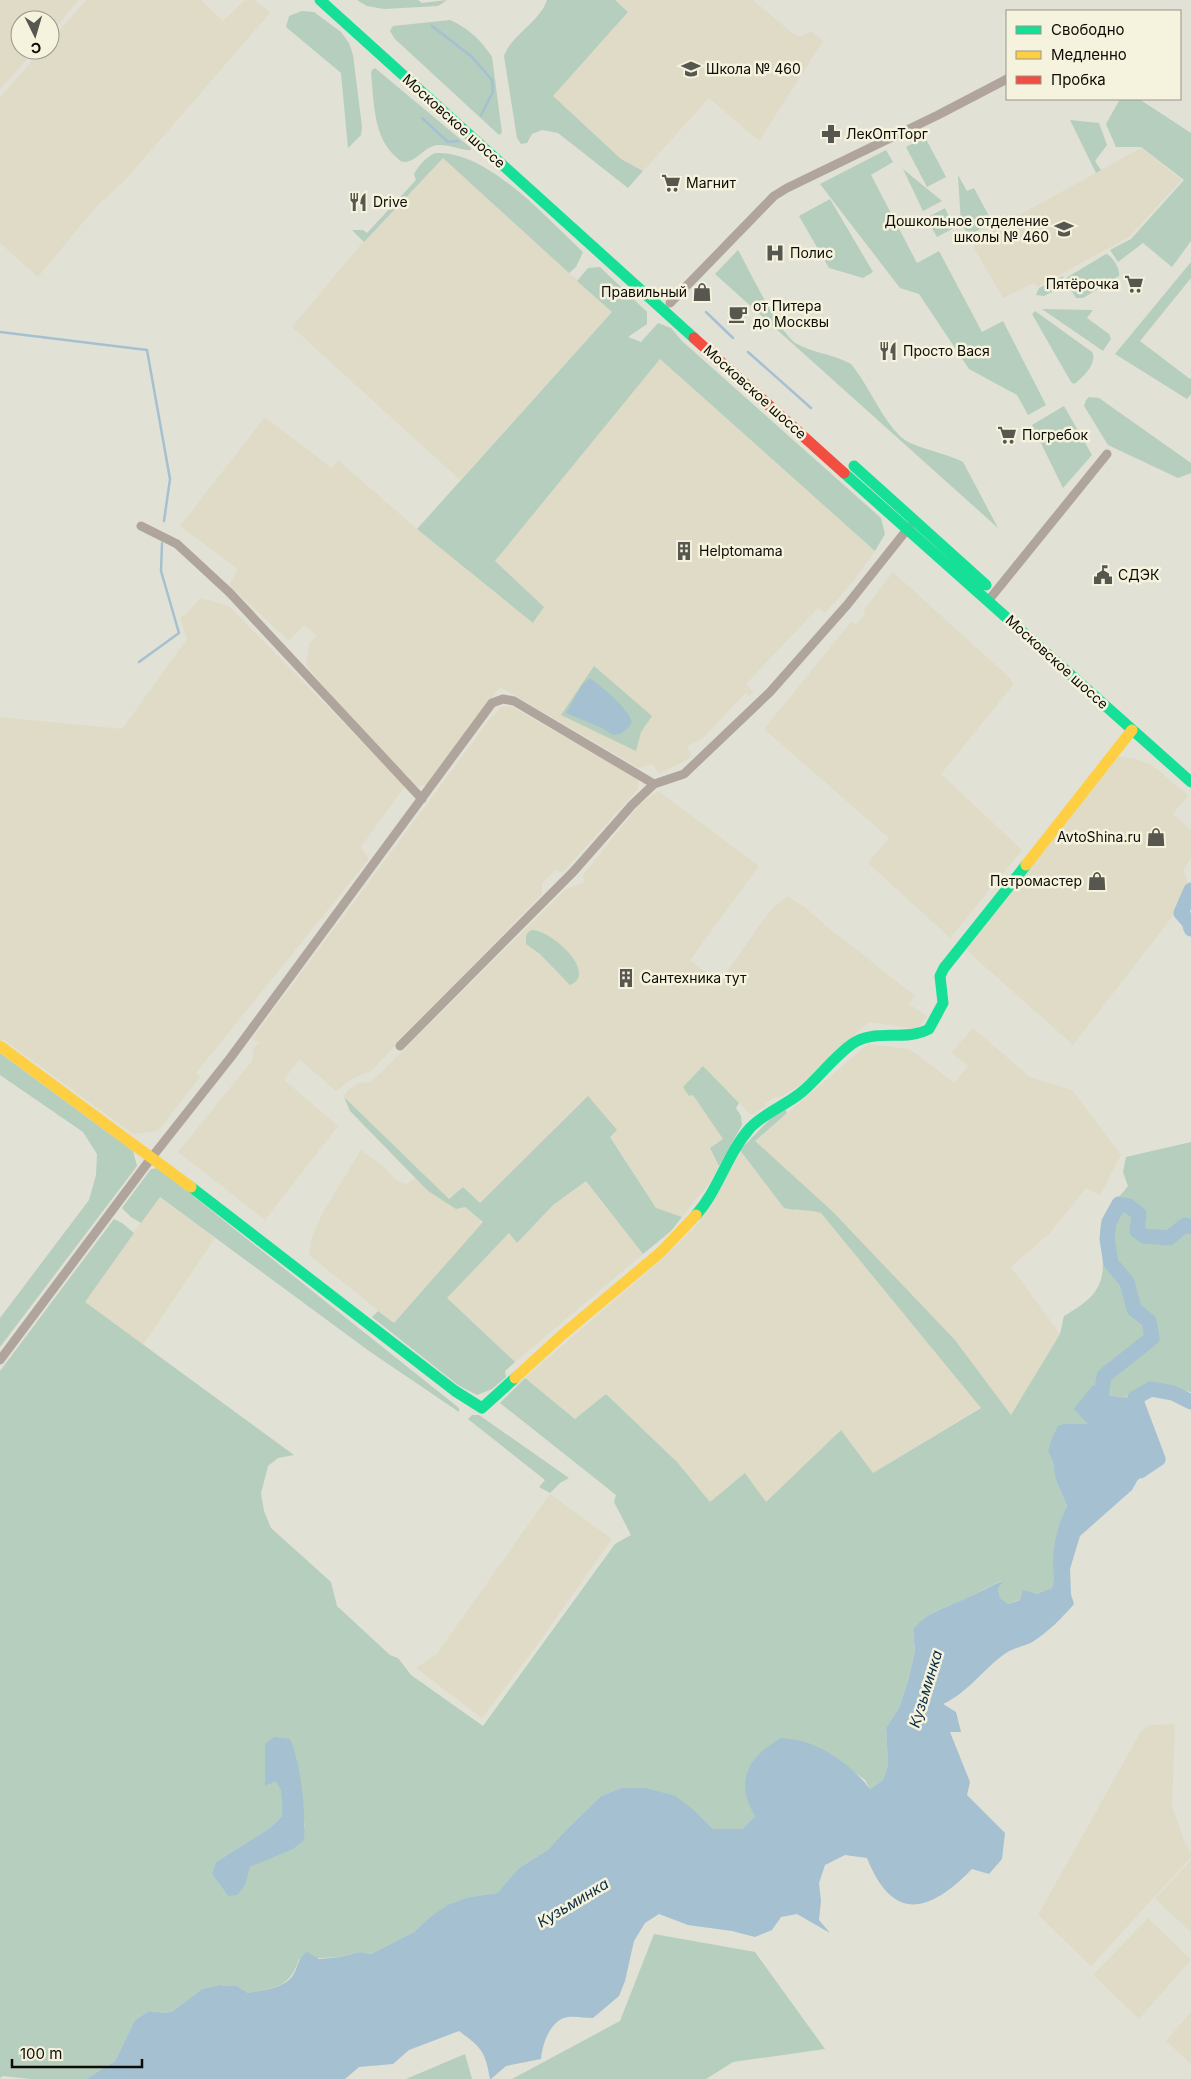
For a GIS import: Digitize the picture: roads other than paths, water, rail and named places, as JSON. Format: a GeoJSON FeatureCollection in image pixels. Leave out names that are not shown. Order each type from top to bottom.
{"type":"FeatureCollection","features":[{"type":"Feature","properties":{"kind":"main road","name":"Московское шоссе"},"geometry":{"type":"LineString","coordinates":[[320,0],[911,525],[991,597],[1132,730],[1191,782]]}},
{"type":"Feature","properties":{"kind":"main road","name":"Московское шоссе"},"geometry":{"type":"LineString","coordinates":[[334,0],[670,303],[911,525]]}},
{"type":"Feature","properties":{"kind":"main road","name":"Московское шоссе"},"geometry":{"type":"LineString","coordinates":[[991,597],[1191,768]]}},
{"type":"Feature","properties":{"kind":"main road"},"geometry":{"type":"LineString","coordinates":[[0,1046],[152,1157],[455,1390],[482,1408],[562,1336],[632,1278],[678,1235],[703,1207],[717,1186],[741,1139],[760,1118],[800,1093],[852,1044],[861,1038],[872,1036],[912,1036],[929,1030],[943,1003],[940,976],[944,968],[1132,730]]}},
{"type":"Feature","properties":{"kind":"street"},"geometry":{"type":"LineString","coordinates":[[670,303],[774,196],[1006,80]]}},
{"type":"Feature","properties":{"kind":"street"},"geometry":{"type":"LineString","coordinates":[[991,597],[1108,454]]}},
{"type":"Feature","properties":{"kind":"street"},"geometry":{"type":"LineString","coordinates":[[400,1046],[574,871],[632,805],[654,784],[684,774],[770,692],[847,605],[911,525]]}},
{"type":"Feature","properties":{"kind":"street"},"geometry":{"type":"LineString","coordinates":[[141,526],[177,544],[230,593],[422,799]]}},
{"type":"Feature","properties":{"kind":"street"},"geometry":{"type":"LineString","coordinates":[[0,1360],[152,1157],[231,1056],[492,703],[503,699],[514,701],[654,784]]}},
{"type":"Feature","properties":{"kind":"water"},"geometry":{"type":"Polygon","coordinates":[[[590,678],[614,698],[629,716],[632,722],[620,734],[613,735],[602,728],[566,713],[582,685],[590,678]]]}},
{"type":"Feature","properties":{"kind":"water"},"geometry":{"type":"Polygon","coordinates":[[[1093,1385],[1107,1395],[1133,1399],[1157,1460],[1137,1481],[1132,1490],[1080,1536],[1070,1569],[1071,1594],[1074,1604],[1070,1609],[1040,1637],[1031,1643],[1006,1653],[961,1693],[943,1704],[956,1712],[961,1732],[950,1732],[970,1782],[967,1795],[1005,1833],[1002,1859],[989,1874],[972,1869],[941,1895],[927,1902],[913,1904],[900,1902],[888,1893],[877,1879],[867,1858],[845,1855],[825,1865],[819,1883],[821,1901],[819,1920],[830,1933],[797,1914],[781,1917],[772,1930],[755,1937],[732,1931],[688,1925],[659,1914],[645,1923],[634,1941],[625,1981],[619,1996],[593,2018],[568,2017],[557,2022],[552,2027],[543,2046],[541,2059],[506,2066],[491,2079],[484,2056],[478,2046],[459,2031],[409,2050],[393,2064],[359,2067],[345,2079],[86,2079],[115,2061],[135,2020],[149,2011],[165,2013],[173,2011],[202,1989],[219,1985],[237,1986],[248,1993],[279,1986],[289,1980],[301,1958],[307,1952],[319,1959],[341,1957],[360,1952],[371,1954],[414,1932],[430,1917],[448,1905],[470,1897],[497,1893],[519,1868],[549,1849],[601,1796],[621,1788],[646,1788],[675,1796],[694,1810],[713,1829],[742,1829],[755,1816],[748,1803],[746,1794],[746,1775],[749,1767],[759,1754],[781,1738],[817,1746],[850,1768],[870,1789],[883,1780],[888,1765],[886,1728],[899,1708],[908,1681],[915,1651],[913,1629],[918,1623],[938,1610],[1003,1581],[998,1589],[1000,1598],[1008,1604],[1020,1600],[1023,1590],[1036,1594],[1052,1588],[1055,1542],[1067,1506],[1055,1478],[1053,1462],[1048,1451],[1058,1426],[1065,1424],[1088,1424],[1074,1409],[1093,1385]]]}},
{"type":"Feature","properties":{"kind":"water"},"geometry":{"type":"Polygon","coordinates":[[[274,1737],[290,1739],[294,1749],[302,1789],[304,1840],[293,1849],[250,1867],[245,1885],[237,1895],[228,1896],[212,1874],[216,1862],[270,1828],[282,1816],[281,1791],[276,1781],[265,1786],[265,1744],[274,1737]]]}},
{"type":"Feature","properties":{"kind":"waterway"},"geometry":{"type":"LineString","coordinates":[[432,26],[471,56],[492,80],[493,92],[481,115]]}},
{"type":"Feature","properties":{"kind":"waterway"},"geometry":{"type":"LineString","coordinates":[[422,118],[448,142],[458,141]]}},
{"type":"Feature","properties":{"kind":"waterway"},"geometry":{"type":"LineString","coordinates":[[706,312],[733,338]]}},
{"type":"Feature","properties":{"kind":"waterway"},"geometry":{"type":"LineString","coordinates":[[0,332],[147,350],[170,479],[164,521]]}},
{"type":"Feature","properties":{"kind":"waterway"},"geometry":{"type":"LineString","coordinates":[[748,352],[811,408]]}},
{"type":"Feature","properties":{"kind":"waterway"},"geometry":{"type":"LineString","coordinates":[[139,662],[179,633],[161,571],[162,543]]}},
{"type":"Feature","properties":{"kind":"waterway","name":"Кузьминка"},"geometry":{"type":"LineString","coordinates":[[1191,890],[1181,913],[1189,922],[1191,929]]}},
{"type":"Feature","properties":{"kind":"waterway","name":"Кузьминка"},"geometry":{"type":"LineString","coordinates":[[1099,1411],[1104,1376],[1152,1338],[1149,1321],[1134,1309],[1127,1282],[1111,1263],[1107,1239],[1109,1222],[1119,1204],[1129,1206],[1139,1214],[1137,1231],[1144,1236],[1169,1238],[1185,1225],[1191,1227]]}},
{"type":"Feature","properties":{"kind":"waterway"},"geometry":{"type":"LineString","coordinates":[[1140,1471],[1158,1459],[1135,1398],[1151,1389],[1173,1393],[1191,1402]]}},
{"type":"Feature","properties":{"kind":"place","name":"Школа № 460"},"geometry":{"type":"Point","coordinates":[691,69]}},
{"type":"Feature","properties":{"kind":"place","name":"ЛекОптТорг"},"geometry":{"type":"Point","coordinates":[831,134]}},
{"type":"Feature","properties":{"kind":"place","name":"Магнит"},"geometry":{"type":"Point","coordinates":[671,183]}},
{"type":"Feature","properties":{"kind":"place","name":"Drive"},"geometry":{"type":"Point","coordinates":[358,202]}},
{"type":"Feature","properties":{"kind":"place","name":"Дошкольное отделение школы № 460"},"geometry":{"type":"Point","coordinates":[1064,229]}},
{"type":"Feature","properties":{"kind":"place","name":"Полис"},"geometry":{"type":"Point","coordinates":[775,253]}},
{"type":"Feature","properties":{"kind":"place","name":"Пятёрочка"},"geometry":{"type":"Point","coordinates":[1134,284]}},
{"type":"Feature","properties":{"kind":"place","name":"Правильный"},"geometry":{"type":"Point","coordinates":[702,292]}},
{"type":"Feature","properties":{"kind":"place","name":"от Питера до Москвы"},"geometry":{"type":"Point","coordinates":[738,314]}},
{"type":"Feature","properties":{"kind":"place","name":"Просто Вася"},"geometry":{"type":"Point","coordinates":[888,351]}},
{"type":"Feature","properties":{"kind":"place","name":"Погребок"},"geometry":{"type":"Point","coordinates":[1007,435]}},
{"type":"Feature","properties":{"kind":"place","name":"Helptomama"},"geometry":{"type":"Point","coordinates":[684,551]}},
{"type":"Feature","properties":{"kind":"place","name":"СДЭК"},"geometry":{"type":"Point","coordinates":[1103,575]}},
{"type":"Feature","properties":{"kind":"place","name":"AvtoShina.ru"},"geometry":{"type":"Point","coordinates":[1156,837]}},
{"type":"Feature","properties":{"kind":"place","name":"Петромастер"},"geometry":{"type":"Point","coordinates":[1097,881]}},
{"type":"Feature","properties":{"kind":"place","name":"Сантехника тут"},"geometry":{"type":"Point","coordinates":[626,978]}}]}
